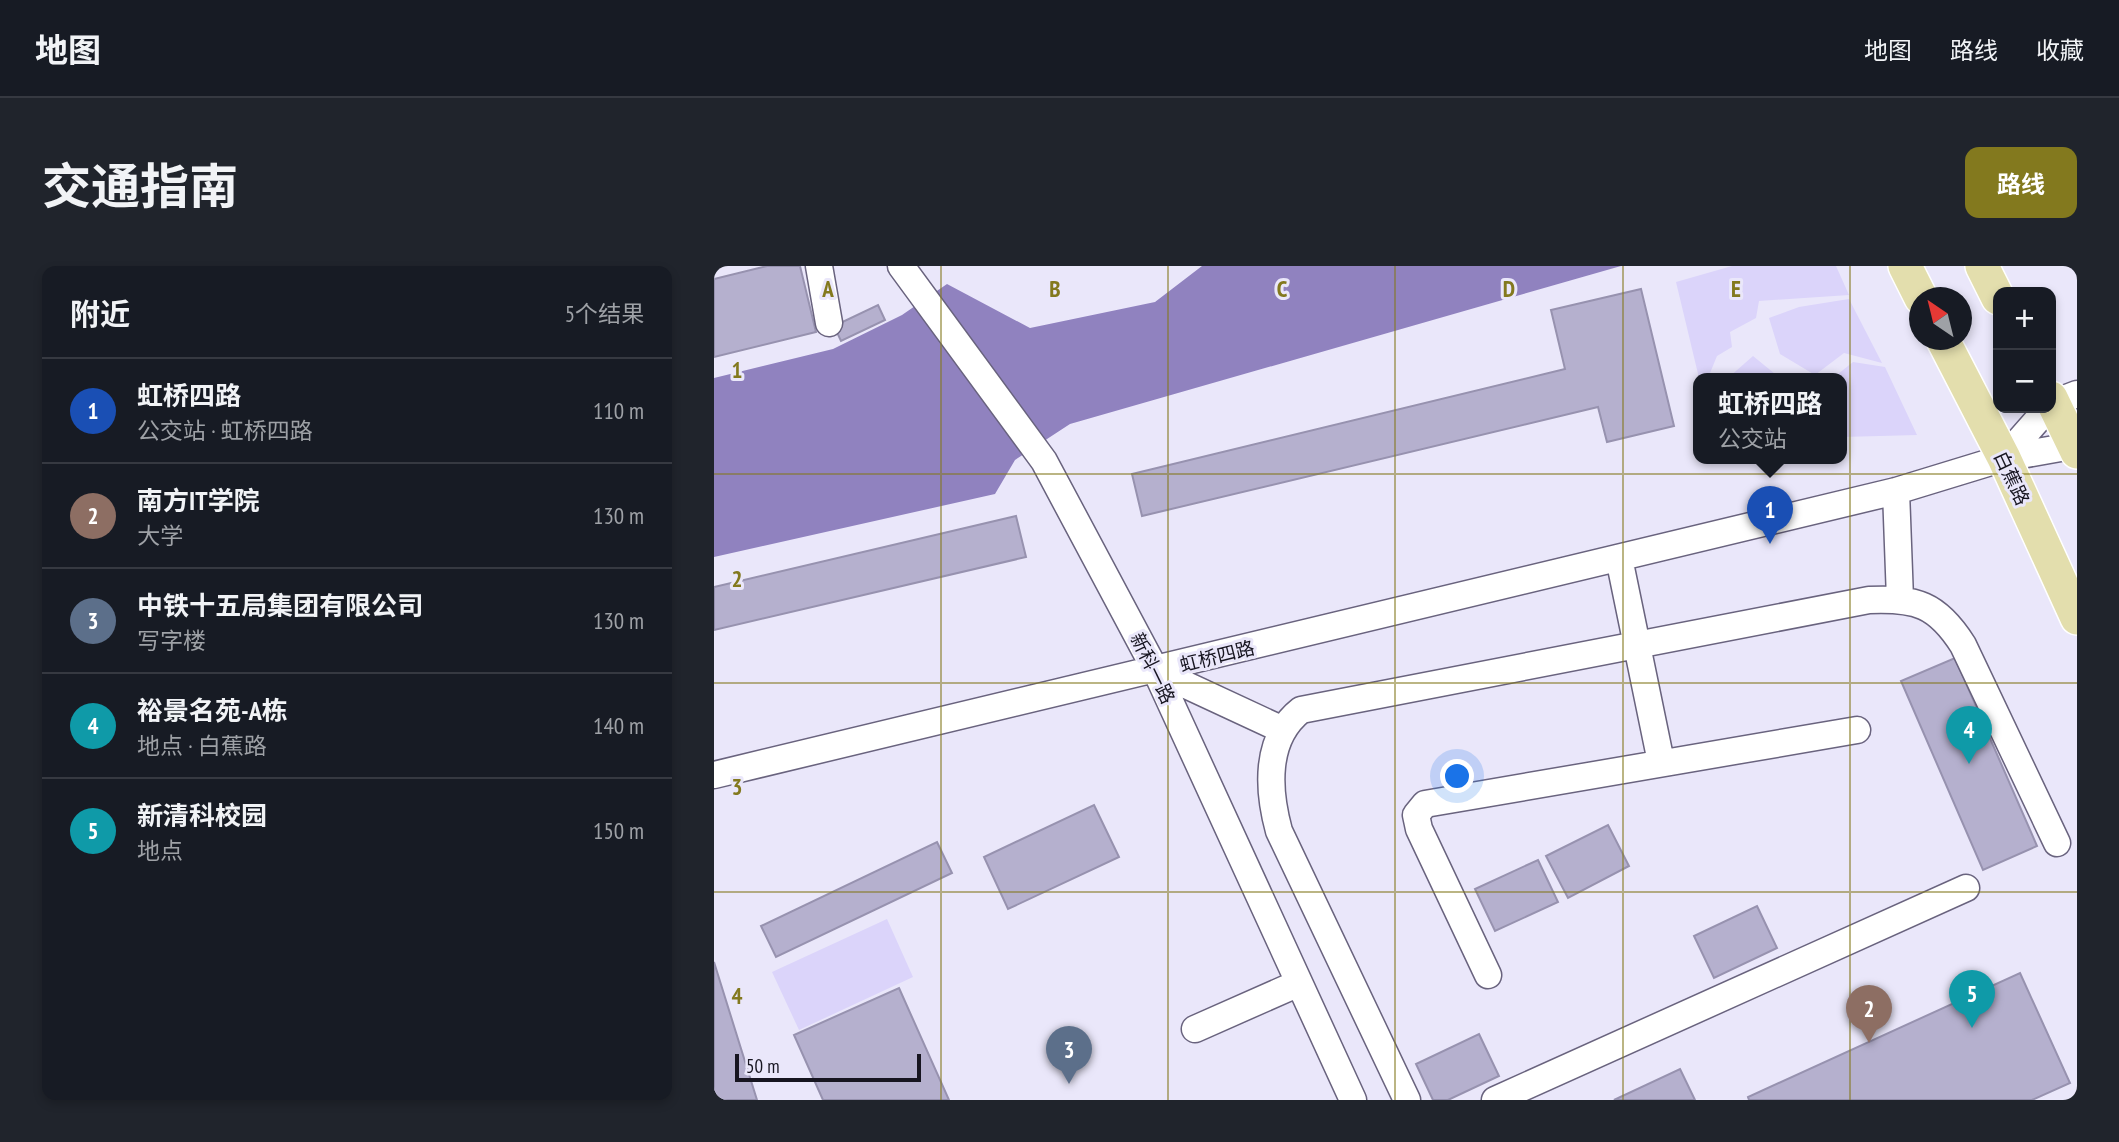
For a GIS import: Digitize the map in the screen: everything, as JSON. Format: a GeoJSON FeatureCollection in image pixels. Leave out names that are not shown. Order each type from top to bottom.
{"type":"FeatureCollection","features":[{"type":"Feature","properties":{"kind":"main road"},"geometry":{"type":"LineString","coordinates":[[1905,266],[1916,287]]}},
{"type":"Feature","properties":{"kind":"main road"},"geometry":{"type":"LineString","coordinates":[[1982,266],[1993,288]]}},
{"type":"Feature","properties":{"kind":"main road","name":"白蕉路"},"geometry":{"type":"LineString","coordinates":[[1948,350],[2004,458],[2077,618]]}},
{"type":"Feature","properties":{"kind":"main road"},"geometry":{"type":"LineString","coordinates":[[2056,401],[2076,448]]}},
{"type":"Feature","properties":{"kind":"street"},"geometry":{"type":"LineString","coordinates":[[819,266],[829,323]]}},
{"type":"Feature","properties":{"kind":"street","name":"新科一路"},"geometry":{"type":"LineString","coordinates":[[904,270],[1044,461],[1156,671],[1353,1100]]}},
{"type":"Feature","properties":{"kind":"street"},"geometry":{"type":"LineString","coordinates":[[2004,458],[2045,413]]}},
{"type":"Feature","properties":{"kind":"street","name":"虹桥四路"},"geometry":{"type":"LineString","coordinates":[[714,775],[1156,671],[1896,491],[2004,458],[2076,448]]}},
{"type":"Feature","properties":{"kind":"street"},"geometry":{"type":"LineString","coordinates":[[1896,491],[1900,599]]}},
{"type":"Feature","properties":{"kind":"street"},"geometry":{"type":"LineString","coordinates":[[1619,558],[1661,762]]}},
{"type":"Feature","properties":{"kind":"street"},"geometry":{"type":"LineString","coordinates":[[1408,1100],[1279,831],[1270,799],[1272,764],[1283,730],[1301,710],[1869,600],[1900,599],[1922,606],[1947,620],[1964,645],[2057,843]]}},
{"type":"Feature","properties":{"kind":"street"},"geometry":{"type":"LineString","coordinates":[[1156,671],[1283,730]]}},
{"type":"Feature","properties":{"kind":"street"},"geometry":{"type":"LineString","coordinates":[[1488,975],[1419,829],[1416,815],[1425,804],[1857,730]]}},
{"type":"Feature","properties":{"kind":"street"},"geometry":{"type":"LineString","coordinates":[[1495,1100],[1966,888]]}},
{"type":"Feature","properties":{"kind":"street"},"geometry":{"type":"LineString","coordinates":[[1195,1029],[1299,983]]}},
{"type":"Feature","properties":{"kind":"shaded area"},"geometry":{"type":"Polygon","coordinates":[[[1202,266],[1621,266],[1070,424],[1015,460],[995,494],[714,557],[714,378],[833,349],[902,315],[947,284],[1030,328],[1155,302],[1202,266]]]}},
{"type":"Feature","properties":{"kind":"shaded area"},"geometry":{"type":"Polygon","coordinates":[[[1732,266],[1836,266],[1849,295],[1759,301],[1756,318],[1730,332],[1732,347],[1717,356],[1710,373],[1698,373],[1676,282],[1732,266]]]}},
{"type":"Feature","properties":{"kind":"shaded area"},"geometry":{"type":"Polygon","coordinates":[[[1849,299],[1882,363],[1844,353],[1818,373],[1812,373],[1780,354],[1769,318],[1799,307],[1849,299]]]}},
{"type":"Feature","properties":{"kind":"shaded area"},"geometry":{"type":"Polygon","coordinates":[[[1753,356],[1774,373],[1734,373],[1753,356]]]}},
{"type":"Feature","properties":{"kind":"shaded area"},"geometry":{"type":"Polygon","coordinates":[[[1853,362],[1885,367],[1917,435],[1847,437],[1847,373],[1839,373],[1853,362]]]}},
{"type":"Feature","properties":{"kind":"shaded area"},"geometry":{"type":"Polygon","coordinates":[[[887,919],[913,977],[799,1030],[772,972],[887,919]]]}},
{"type":"Feature","properties":{"kind":"building"},"geometry":{"type":"Polygon","coordinates":[[[767,266],[800,266],[816,332],[714,357],[714,279],[767,266]]]}},
{"type":"Feature","properties":{"kind":"building"},"geometry":{"type":"Polygon","coordinates":[[[1641,289],[1674,426],[1607,442],[1598,407],[1142,516],[1132,474],[1565,369],[1551,310],[1641,289]]]}},
{"type":"Feature","properties":{"kind":"building"},"geometry":{"type":"Polygon","coordinates":[[[878,305],[885,320],[841,341],[834,326],[878,305]]]}},
{"type":"Feature","properties":{"kind":"building"},"geometry":{"type":"Polygon","coordinates":[[[1016,516],[1026,557],[714,630],[714,587],[1016,516]]]}},
{"type":"Feature","properties":{"kind":"building"},"geometry":{"type":"Polygon","coordinates":[[[1955,658],[2037,846],[1983,870],[1901,681],[1955,658]]]}},
{"type":"Feature","properties":{"kind":"building"},"geometry":{"type":"Polygon","coordinates":[[[1094,805],[1119,857],[1008,909],[984,857],[1094,805]]]}},
{"type":"Feature","properties":{"kind":"building"},"geometry":{"type":"Polygon","coordinates":[[[1608,825],[1629,866],[1568,898],[1546,856],[1608,825]]]}},
{"type":"Feature","properties":{"kind":"building"},"geometry":{"type":"Polygon","coordinates":[[[937,842],[952,873],[776,957],[761,926],[937,842]]]}},
{"type":"Feature","properties":{"kind":"building"},"geometry":{"type":"Polygon","coordinates":[[[1538,860],[1558,902],[1495,931],[1475,889],[1538,860]]]}},
{"type":"Feature","properties":{"kind":"building"},"geometry":{"type":"Polygon","coordinates":[[[1757,906],[1777,948],[1714,978],[1694,936],[1757,906]]]}},
{"type":"Feature","properties":{"kind":"building"},"geometry":{"type":"Polygon","coordinates":[[[714,962],[757,1100],[714,1100],[714,962]]]}},
{"type":"Feature","properties":{"kind":"building"},"geometry":{"type":"Polygon","coordinates":[[[2020,973],[2070,1083],[2032,1100],[1749,1100],[1748,1097],[2020,973]]]}},
{"type":"Feature","properties":{"kind":"building"},"geometry":{"type":"Polygon","coordinates":[[[899,988],[949,1100],[823,1100],[794,1035],[899,988]]]}},
{"type":"Feature","properties":{"kind":"building"},"geometry":{"type":"Polygon","coordinates":[[[1479,1034],[1499,1076],[1448,1100],[1433,1100],[1416,1064],[1479,1034]]]}},
{"type":"Feature","properties":{"kind":"building"},"geometry":{"type":"Polygon","coordinates":[[[1680,1069],[1695,1100],[1614,1100],[1680,1069]]]}},
{"type":"Feature","properties":{"kind":"place","name":"虹桥四路"},"geometry":{"type":"Point","coordinates":[1770,544]}},
{"type":"Feature","properties":{"kind":"place","name":"裕景名苑-A栋"},"geometry":{"type":"Point","coordinates":[1969,764]}},
{"type":"Feature","properties":{"kind":"place","name":"新清科校园"},"geometry":{"type":"Point","coordinates":[1972,1028]}},
{"type":"Feature","properties":{"kind":"place","name":"南方IT学院"},"geometry":{"type":"Point","coordinates":[1869,1043]}},
{"type":"Feature","properties":{"kind":"place","name":"中铁十五局集团有限公司"},"geometry":{"type":"Point","coordinates":[1069,1084]}}]}
